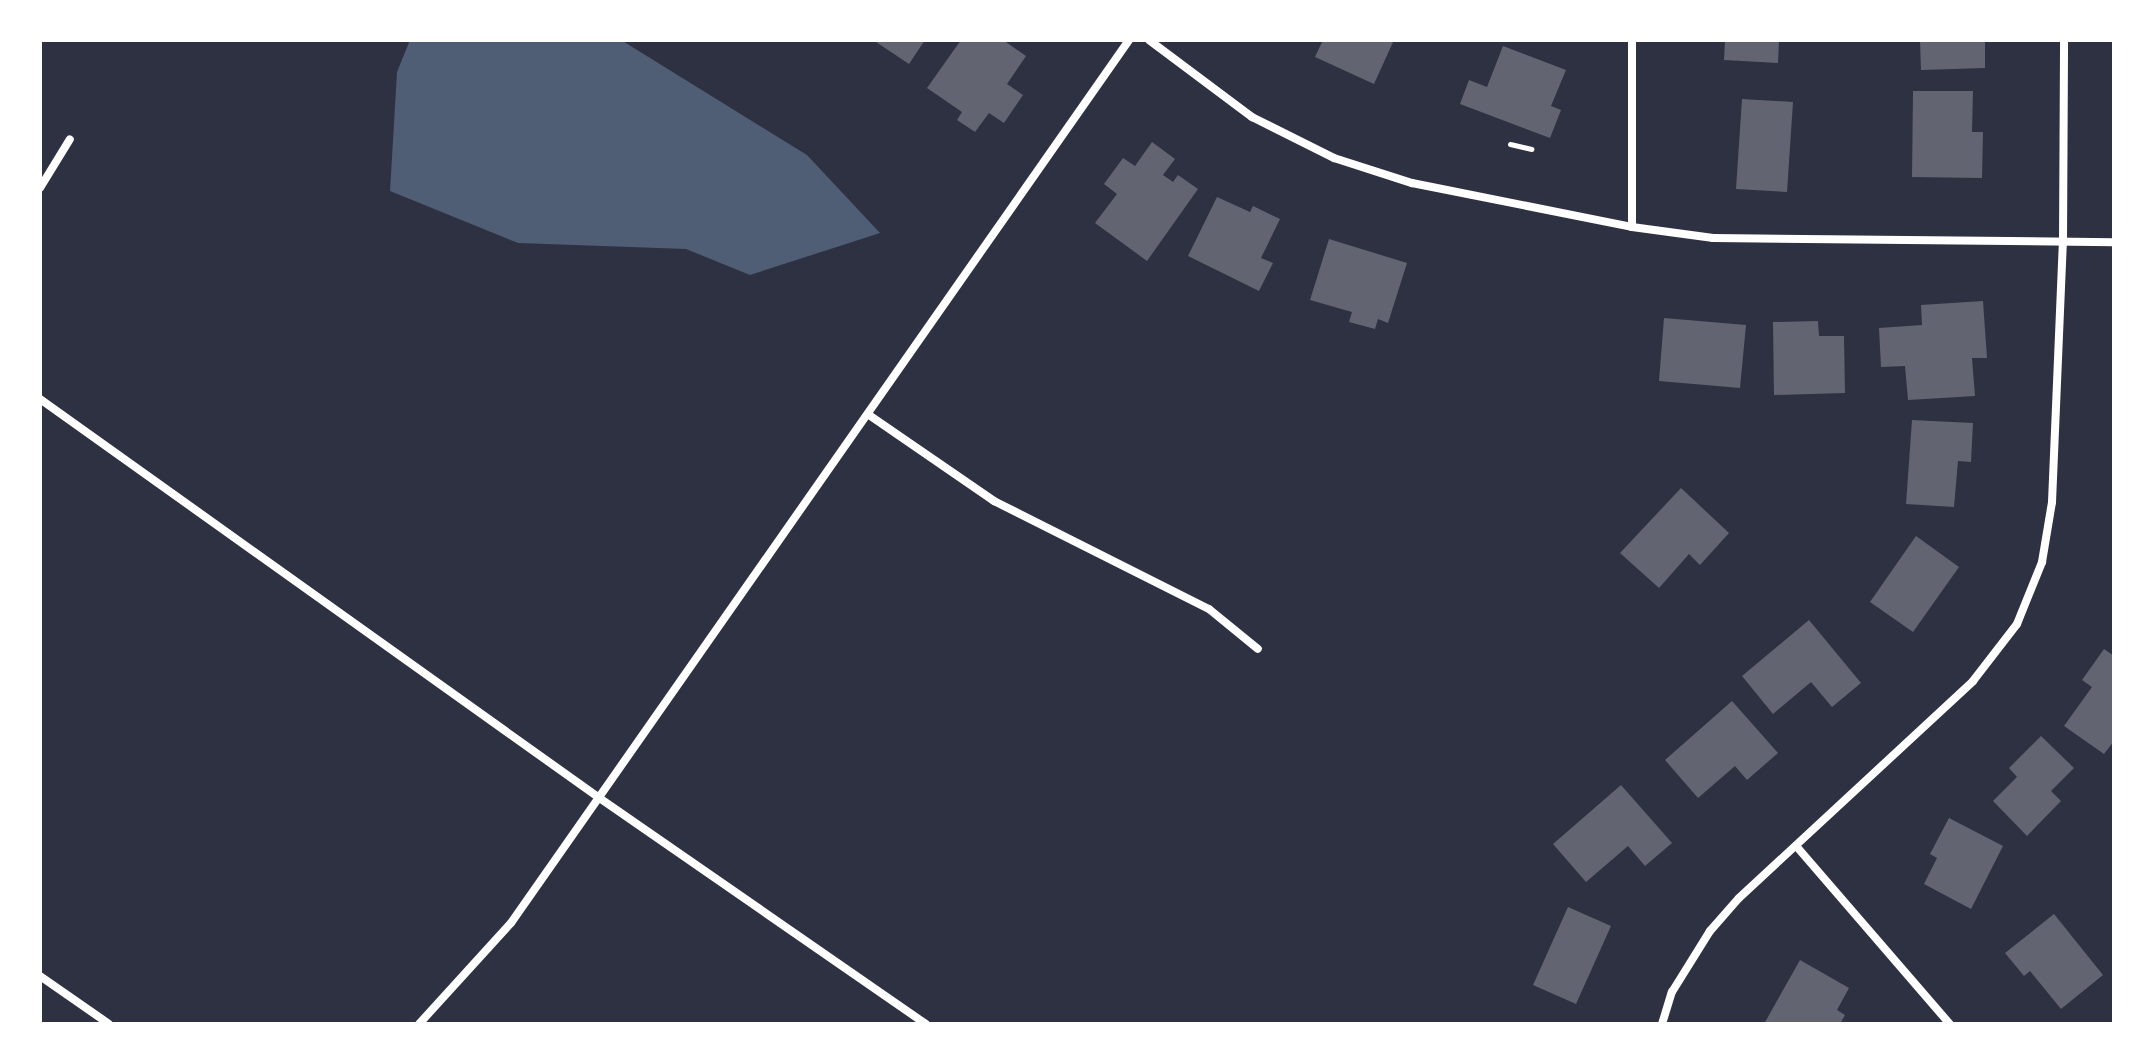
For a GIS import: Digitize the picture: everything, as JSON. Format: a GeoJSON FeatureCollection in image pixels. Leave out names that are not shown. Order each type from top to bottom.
{"type":"FeatureCollection","features":[{"type":"Feature","properties":{"kind":"street"},"geometry":{"type":"LineString","coordinates":[[419,1024],[511,923],[1129,40]]}},
{"type":"Feature","properties":{"kind":"street"},"geometry":{"type":"LineString","coordinates":[[1149,40],[1252,117],[1334,158],[1412,183],[1632,227],[1713,238],[2114,242]]}},
{"type":"Feature","properties":{"kind":"street"},"geometry":{"type":"LineString","coordinates":[[1632,40],[1632,227]]}},
{"type":"Feature","properties":{"kind":"street"},"geometry":{"type":"LineString","coordinates":[[1662,1024],[1672,992],[1710,931],[1739,898],[1973,681],[2017,624],[2042,562],[2052,502],[2063,242],[2064,40]]}},
{"type":"Feature","properties":{"kind":"street"},"geometry":{"type":"LineString","coordinates":[[40,188],[70,139]]}},
{"type":"Feature","properties":{"kind":"street"},"geometry":{"type":"LineString","coordinates":[[40,399],[598,797],[926,1024]]}},
{"type":"Feature","properties":{"kind":"street"},"geometry":{"type":"LineString","coordinates":[[869,415],[994,501],[1209,609],[1258,649]]}},
{"type":"Feature","properties":{"kind":"street"},"geometry":{"type":"LineString","coordinates":[[1797,847],[1950,1024]]}},
{"type":"Feature","properties":{"kind":"street"},"geometry":{"type":"LineString","coordinates":[[40,976],[109,1024]]}},
{"type":"Feature","properties":{"kind":"path"},"geometry":{"type":"LineString","coordinates":[[1510,144],[1531,149]]}},
{"type":"Feature","properties":{"kind":"water"},"geometry":{"type":"Polygon","coordinates":[[[410,40],[621,40],[807,155],[880,233],[750,275],[686,249],[518,243],[390,191],[397,72],[410,40]]]}},
{"type":"Feature","properties":{"kind":"building"},"geometry":{"type":"Polygon","coordinates":[[[873,40],[925,40],[909,64],[873,40]]]}},
{"type":"Feature","properties":{"kind":"building"},"geometry":{"type":"Polygon","coordinates":[[[961,40],[1003,40],[1026,56],[1007,84],[1023,95],[1004,123],[989,113],[975,132],[957,120],[962,112],[927,88],[961,40]]]}},
{"type":"Feature","properties":{"kind":"building"},"geometry":{"type":"Polygon","coordinates":[[[1323,40],[1394,40],[1374,84],[1315,57],[1323,40]]]}},
{"type":"Feature","properties":{"kind":"building"},"geometry":{"type":"Polygon","coordinates":[[[1725,40],[1779,40],[1778,63],[1724,60],[1725,40]]]}},
{"type":"Feature","properties":{"kind":"building"},"geometry":{"type":"Polygon","coordinates":[[[1920,40],[1985,40],[1985,68],[1921,70],[1920,40]]]}},
{"type":"Feature","properties":{"kind":"building"},"geometry":{"type":"Polygon","coordinates":[[[1503,46],[1566,70],[1551,106],[1561,110],[1550,138],[1460,104],[1469,80],[1487,87],[1503,46]]]}},
{"type":"Feature","properties":{"kind":"building"},"geometry":{"type":"Polygon","coordinates":[[[1913,91],[1973,91],[1972,132],[1983,132],[1982,178],[1912,177],[1913,91]]]}},
{"type":"Feature","properties":{"kind":"building"},"geometry":{"type":"Polygon","coordinates":[[[1742,99],[1793,102],[1787,192],[1736,189],[1742,99]]]}},
{"type":"Feature","properties":{"kind":"building"},"geometry":{"type":"Polygon","coordinates":[[[1152,142],[1175,159],[1163,175],[1173,182],[1178,175],[1198,189],[1147,261],[1095,223],[1117,194],[1104,184],[1123,158],[1135,166],[1152,142]]]}},
{"type":"Feature","properties":{"kind":"building"},"geometry":{"type":"Polygon","coordinates":[[[1217,197],[1250,212],[1253,206],[1280,219],[1261,258],[1273,263],[1259,291],[1188,256],[1217,197]]]}},
{"type":"Feature","properties":{"kind":"building"},"geometry":{"type":"Polygon","coordinates":[[[1329,239],[1407,263],[1388,323],[1378,319],[1375,329],[1349,322],[1352,312],[1310,300],[1329,239]]]}},
{"type":"Feature","properties":{"kind":"building"},"geometry":{"type":"Polygon","coordinates":[[[1983,301],[1987,358],[1972,358],[1975,396],[1908,400],[1905,366],[1881,367],[1879,328],[1922,325],[1921,305],[1983,301]]]}},
{"type":"Feature","properties":{"kind":"building"},"geometry":{"type":"Polygon","coordinates":[[[1664,318],[1746,325],[1740,388],[1659,381],[1664,318]]]}},
{"type":"Feature","properties":{"kind":"building"},"geometry":{"type":"Polygon","coordinates":[[[1818,321],[1819,336],[1844,336],[1845,393],[1774,395],[1773,322],[1818,321]]]}},
{"type":"Feature","properties":{"kind":"building"},"geometry":{"type":"Polygon","coordinates":[[[1912,420],[1973,423],[1971,462],[1958,461],[1954,507],[1906,504],[1912,420]]]}},
{"type":"Feature","properties":{"kind":"building"},"geometry":{"type":"Polygon","coordinates":[[[1681,488],[1729,533],[1700,565],[1689,554],[1659,588],[1620,553],[1681,488]]]}},
{"type":"Feature","properties":{"kind":"building"},"geometry":{"type":"Polygon","coordinates":[[[1916,536],[1959,567],[1913,632],[1870,602],[1916,536]]]}},
{"type":"Feature","properties":{"kind":"building"},"geometry":{"type":"Polygon","coordinates":[[[1809,620],[1861,683],[1832,707],[1811,682],[1773,714],[1742,676],[1809,620]]]}},
{"type":"Feature","properties":{"kind":"building"},"geometry":{"type":"Polygon","coordinates":[[[2104,649],[2114,656],[2114,741],[2104,754],[2064,726],[2092,687],[2082,680],[2104,649]]]}},
{"type":"Feature","properties":{"kind":"building"},"geometry":{"type":"Polygon","coordinates":[[[1732,701],[1778,753],[1747,780],[1735,766],[1698,798],[1665,760],[1732,701]]]}},
{"type":"Feature","properties":{"kind":"building"},"geometry":{"type":"Polygon","coordinates":[[[2041,736],[2074,768],[2051,791],[2061,801],[2027,836],[1993,801],[2017,777],[2009,768],[2041,736]]]}},
{"type":"Feature","properties":{"kind":"building"},"geometry":{"type":"Polygon","coordinates":[[[1621,785],[1672,843],[1645,866],[1628,846],[1586,882],[1553,844],[1621,785]]]}},
{"type":"Feature","properties":{"kind":"building"},"geometry":{"type":"Polygon","coordinates":[[[1949,818],[2003,846],[1971,909],[1924,884],[1937,858],[1930,854],[1949,818]]]}},
{"type":"Feature","properties":{"kind":"building"},"geometry":{"type":"Polygon","coordinates":[[[1568,907],[1611,926],[1576,1004],[1533,985],[1568,907]]]}},
{"type":"Feature","properties":{"kind":"building"},"geometry":{"type":"Polygon","coordinates":[[[2054,914],[2103,975],[2061,1009],[2030,971],[2024,976],[2005,953],[2054,914]]]}},
{"type":"Feature","properties":{"kind":"building"},"geometry":{"type":"Polygon","coordinates":[[[1800,960],[1849,988],[1837,1010],[1845,1015],[1840,1024],[1764,1024],[1800,960]]]}}]}
